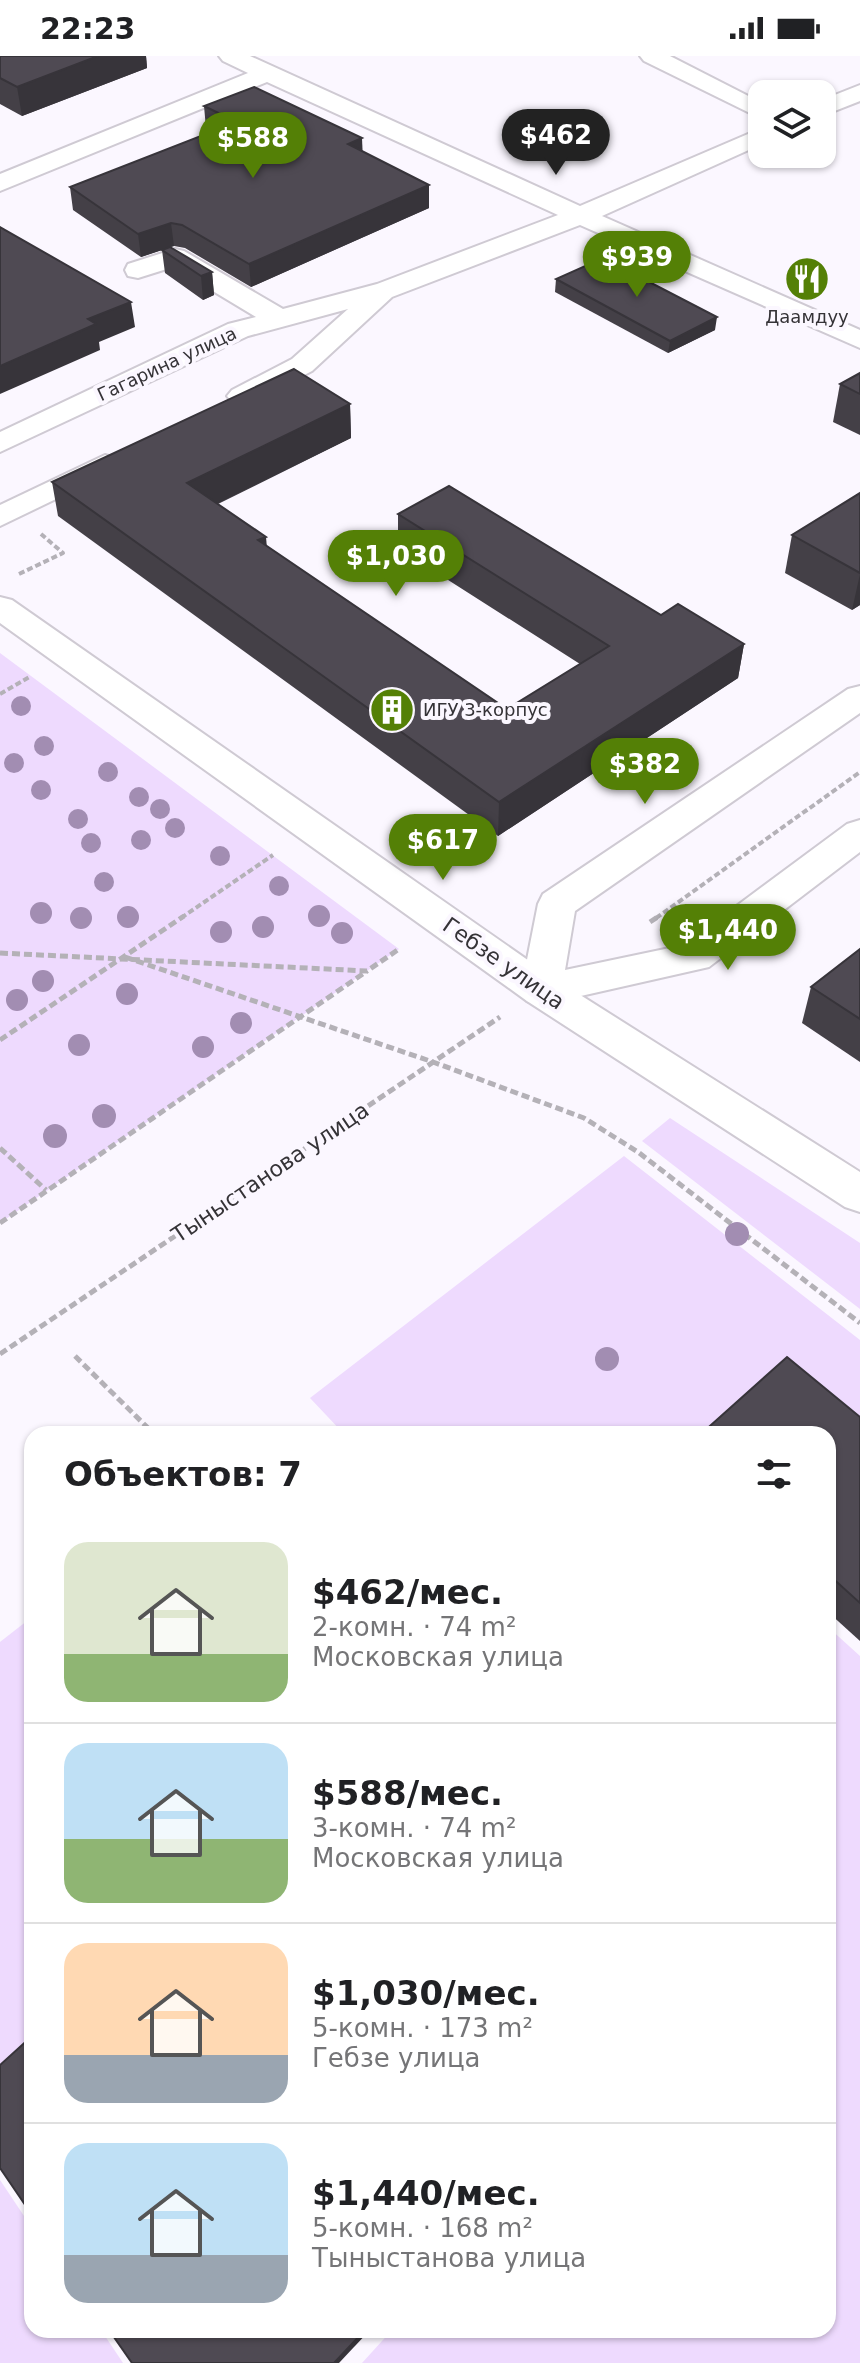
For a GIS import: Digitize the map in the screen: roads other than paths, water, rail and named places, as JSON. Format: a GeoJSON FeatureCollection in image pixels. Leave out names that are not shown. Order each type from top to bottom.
{"type":"FeatureCollection","features":[{"type":"Feature","properties":{"kind":"street"},"geometry":{"type":"LineString","coordinates":[[231,56],[860,340]]}},
{"type":"Feature","properties":{"kind":"street"},"geometry":{"type":"LineString","coordinates":[[662,62],[699,56]]}},
{"type":"Feature","properties":{"kind":"street"},"geometry":{"type":"LineString","coordinates":[[662,62],[748,105]]}},
{"type":"Feature","properties":{"kind":"street"},"geometry":{"type":"LineString","coordinates":[[0,183],[267,73]]}},
{"type":"Feature","properties":{"kind":"street"},"geometry":{"type":"LineString","coordinates":[[836,103],[860,92]]}},
{"type":"Feature","properties":{"kind":"street","name":"Гагарина улица"},"geometry":{"type":"LineString","coordinates":[[0,443],[238,330],[387,290],[582,215],[748,141]]}},
{"type":"Feature","properties":{"kind":"street"},"geometry":{"type":"LineString","coordinates":[[138,270],[175,257],[280,319]]}},
{"type":"Feature","properties":{"kind":"street","name":"Гагарина улица"},"geometry":{"type":"LineString","coordinates":[[219,407],[302,365],[387,290]]}},
{"type":"Feature","properties":{"kind":"street"},"geometry":{"type":"LineString","coordinates":[[7,514],[137,448]]}},
{"type":"Feature","properties":{"kind":"street","name":"Гебзе улица"},"geometry":{"type":"LineString","coordinates":[[6,592],[541,990],[860,1194]]}},
{"type":"Feature","properties":{"kind":"street"},"geometry":{"type":"LineString","coordinates":[[860,697],[557,904],[541,990],[695,957],[860,833]]}},
{"type":"Feature","properties":{"kind":"place","name":"Даамдуу"},"geometry":{"type":"Point","coordinates":[807,279]}},
{"type":"Feature","properties":{"kind":"place","name":"ИГУ 3-корпус"},"geometry":{"type":"Point","coordinates":[392,710]}}]}
